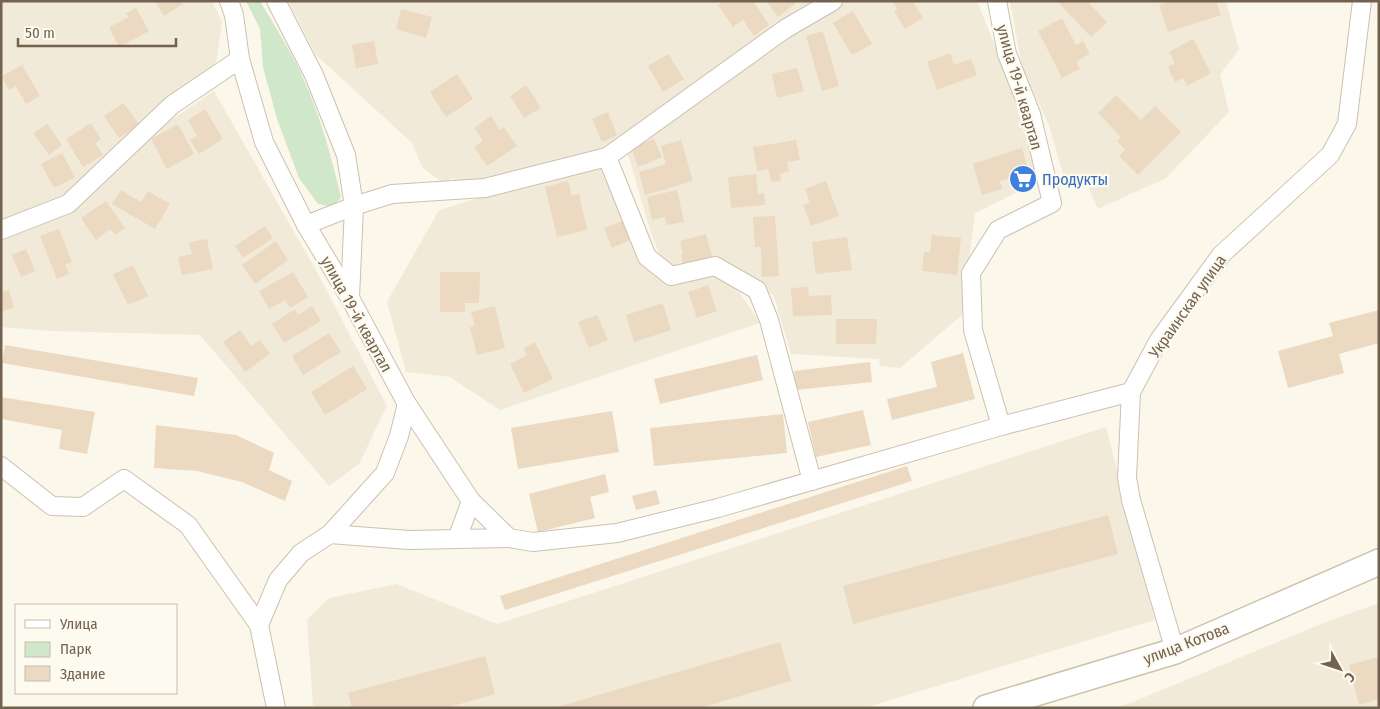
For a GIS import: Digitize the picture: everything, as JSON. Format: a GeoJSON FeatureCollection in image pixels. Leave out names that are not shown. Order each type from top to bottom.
{"type":"FeatureCollection","features":[{"type":"Feature","properties":{"kind":"street","name":"улица 19-й квартал"},"geometry":{"type":"LineString","coordinates":[[229,1],[234,15],[240,59],[264,142],[306,225],[350,298],[407,404],[471,501],[509,538]]}},
{"type":"Feature","properties":{"kind":"street"},"geometry":{"type":"LineString","coordinates":[[276,1],[314,75],[346,155],[354,206],[350,298]]}},
{"type":"Feature","properties":{"kind":"street"},"geometry":{"type":"LineString","coordinates":[[306,225],[354,206],[392,194],[485,188],[607,157],[785,29],[833,1]]}},
{"type":"Feature","properties":{"kind":"street","name":"улица 19-й квартал"},"geometry":{"type":"LineString","coordinates":[[996,1],[1007,54],[1031,114],[1052,203],[998,230],[971,273],[973,330],[1001,426]]}},
{"type":"Feature","properties":{"kind":"street","name":"Украинская улица"},"geometry":{"type":"LineString","coordinates":[[1175,650],[1131,500],[1127,478],[1131,392],[1158,340],[1221,254],[1330,155],[1348,124],[1362,1]]}},
{"type":"Feature","properties":{"kind":"street"},"geometry":{"type":"LineString","coordinates":[[1,230],[68,204],[172,105],[240,59]]}},
{"type":"Feature","properties":{"kind":"street"},"geometry":{"type":"LineString","coordinates":[[607,157],[647,257],[671,276],[716,266],[757,290],[769,320],[812,481]]}},
{"type":"Feature","properties":{"kind":"street"},"geometry":{"type":"LineString","coordinates":[[330,534],[409,540],[509,538],[533,542],[617,533],[718,508],[1001,426],[1131,392]]}},
{"type":"Feature","properties":{"kind":"street"},"geometry":{"type":"LineString","coordinates":[[259,625],[278,580],[301,553],[330,534],[385,473],[399,436],[407,404]]}},
{"type":"Feature","properties":{"kind":"street"},"geometry":{"type":"LineString","coordinates":[[1,466],[52,506],[83,507],[124,479],[188,525],[259,625],[276,708]]}},
{"type":"Feature","properties":{"kind":"street"},"geometry":{"type":"LineString","coordinates":[[457,539],[471,501]]}},
{"type":"Feature","properties":{"kind":"street","name":"улица Котова"},"geometry":{"type":"LineString","coordinates":[[986,708],[1175,650],[1379,562]]}},
{"type":"Feature","properties":{"kind":"shaded area"},"geometry":{"type":"Polygon","coordinates":[[[1,1],[212,1],[222,22],[216,64],[163,106],[60,201],[1,224],[1,1]]]}},
{"type":"Feature","properties":{"kind":"shaded area"},"geometry":{"type":"Polygon","coordinates":[[[288,1],[817,1],[702,78],[614,145],[478,185],[460,186],[453,178],[443,183],[422,167],[412,143],[316,55],[288,1]]]}},
{"type":"Feature","properties":{"kind":"shaded area"},"geometry":{"type":"Polygon","coordinates":[[[845,1],[977,1],[1011,86],[1038,182],[975,213],[962,315],[900,368],[880,366],[879,359],[791,354],[774,296],[717,262],[681,271],[661,258],[650,230],[626,148],[845,1]]]}},
{"type":"Feature","properties":{"kind":"shaded area"},"geometry":{"type":"Polygon","coordinates":[[[1010,1],[1226,1],[1239,49],[1220,75],[1229,112],[1166,178],[1098,209],[1085,180],[1066,184],[1049,125],[1022,68],[1010,1]]]}},
{"type":"Feature","properties":{"kind":"shaded area"},"geometry":{"type":"Polygon","coordinates":[[[214,91],[317,272],[387,406],[359,464],[329,486],[200,335],[51,331],[1,327],[1,236],[73,211],[146,137],[214,91]]]}},
{"type":"Feature","properties":{"kind":"shaded area"},"geometry":{"type":"Polygon","coordinates":[[[605,167],[646,269],[671,285],[713,271],[739,292],[760,323],[500,410],[450,377],[406,372],[387,302],[439,210],[511,188],[605,167]]]}},
{"type":"Feature","properties":{"kind":"shaded area"},"geometry":{"type":"Polygon","coordinates":[[[1106,427],[1155,620],[864,708],[313,708],[307,620],[329,598],[396,584],[497,624],[1106,427]]]}},
{"type":"Feature","properties":{"kind":"shaded area"},"geometry":{"type":"Polygon","coordinates":[[[1379,603],[1379,708],[1114,708],[1128,704],[1326,622],[1379,603]]]}},
{"type":"Feature","properties":{"kind":"green space"},"geometry":{"type":"Polygon","coordinates":[[[246,1],[260,1],[303,77],[322,128],[341,197],[334,207],[318,204],[299,178],[277,119],[263,67],[260,29],[246,1]]]}},
{"type":"Feature","properties":{"kind":"building"},"geometry":{"type":"Polygon","coordinates":[[[155,1],[181,1],[183,4],[164,16],[155,1]]]}},
{"type":"Feature","properties":{"kind":"building"},"geometry":{"type":"Polygon","coordinates":[[[724,1],[753,1],[769,25],[754,36],[743,20],[733,27],[718,5],[724,1]]]}},
{"type":"Feature","properties":{"kind":"building"},"geometry":{"type":"Polygon","coordinates":[[[766,1],[794,1],[796,3],[778,17],[766,1]]]}},
{"type":"Feature","properties":{"kind":"building"},"geometry":{"type":"Polygon","coordinates":[[[892,1],[913,1],[923,18],[905,29],[894,11],[897,9],[892,1]]]}},
{"type":"Feature","properties":{"kind":"building"},"geometry":{"type":"Polygon","coordinates":[[[1057,1],[1087,1],[1107,22],[1091,37],[1057,1]]]}},
{"type":"Feature","properties":{"kind":"building"},"geometry":{"type":"Polygon","coordinates":[[[1170,1],[1216,1],[1221,15],[1168,32],[1159,5],[1170,1]]]}},
{"type":"Feature","properties":{"kind":"building"},"geometry":{"type":"Polygon","coordinates":[[[136,8],[149,31],[119,47],[109,27],[129,17],[126,13],[136,8]]]}},
{"type":"Feature","properties":{"kind":"building"},"geometry":{"type":"Polygon","coordinates":[[[401,9],[432,17],[426,38],[396,29],[401,9]]]}},
{"type":"Feature","properties":{"kind":"building"},"geometry":{"type":"Polygon","coordinates":[[[853,11],[872,44],[852,55],[833,23],[853,11]]]}},
{"type":"Feature","properties":{"kind":"building"},"geometry":{"type":"Polygon","coordinates":[[[1062,18],[1076,45],[1083,41],[1090,54],[1076,62],[1080,69],[1062,78],[1038,31],[1062,18]]]}},
{"type":"Feature","properties":{"kind":"building"},"geometry":{"type":"Polygon","coordinates":[[[823,31],[839,86],[822,91],[806,36],[823,31]]]}},
{"type":"Feature","properties":{"kind":"building"},"geometry":{"type":"Polygon","coordinates":[[[1193,39],[1211,73],[1187,86],[1183,78],[1175,82],[1168,67],[1175,63],[1169,52],[1193,39]]]}},
{"type":"Feature","properties":{"kind":"building"},"geometry":{"type":"Polygon","coordinates":[[[374,41],[378,64],[356,68],[352,45],[374,41]]]}},
{"type":"Feature","properties":{"kind":"building"},"geometry":{"type":"Polygon","coordinates":[[[950,53],[954,65],[971,59],[977,75],[937,90],[927,62],[950,53]]]}},
{"type":"Feature","properties":{"kind":"building"},"geometry":{"type":"Polygon","coordinates":[[[668,54],[684,79],[663,92],[648,66],[668,54]]]}},
{"type":"Feature","properties":{"kind":"building"},"geometry":{"type":"Polygon","coordinates":[[[22,65],[40,96],[26,104],[16,86],[9,90],[2,76],[22,65]]]}},
{"type":"Feature","properties":{"kind":"building"},"geometry":{"type":"Polygon","coordinates":[[[797,68],[804,91],[777,98],[772,74],[797,68]]]}},
{"type":"Feature","properties":{"kind":"building"},"geometry":{"type":"Polygon","coordinates":[[[457,74],[473,99],[446,117],[430,92],[457,74]]]}},
{"type":"Feature","properties":{"kind":"building"},"geometry":{"type":"Polygon","coordinates":[[[526,85],[541,108],[524,118],[510,96],[526,85]]]}},
{"type":"Feature","properties":{"kind":"building"},"geometry":{"type":"Polygon","coordinates":[[[1116,95],[1141,120],[1155,106],[1181,132],[1138,175],[1119,156],[1125,150],[1117,141],[1121,137],[1098,113],[1116,95]]]}},
{"type":"Feature","properties":{"kind":"building"},"geometry":{"type":"Polygon","coordinates":[[[123,103],[139,124],[119,138],[104,116],[123,103]]]}},
{"type":"Feature","properties":{"kind":"building"},"geometry":{"type":"Polygon","coordinates":[[[205,109],[223,139],[199,154],[190,140],[197,136],[188,120],[205,109]]]}},
{"type":"Feature","properties":{"kind":"building"},"geometry":{"type":"Polygon","coordinates":[[[608,112],[617,135],[602,142],[592,119],[608,112]]]}},
{"type":"Feature","properties":{"kind":"building"},"geometry":{"type":"Polygon","coordinates":[[[491,116],[500,130],[504,127],[517,146],[487,166],[474,147],[483,141],[474,128],[491,116]]]}},
{"type":"Feature","properties":{"kind":"building"},"geometry":{"type":"Polygon","coordinates":[[[91,123],[101,139],[95,143],[103,155],[83,167],[66,139],[91,123]]]}},
{"type":"Feature","properties":{"kind":"building"},"geometry":{"type":"Polygon","coordinates":[[[47,124],[62,145],[49,155],[33,133],[47,124]]]}},
{"type":"Feature","properties":{"kind":"building"},"geometry":{"type":"Polygon","coordinates":[[[178,124],[194,154],[167,169],[151,139],[178,124]]]}},
{"type":"Feature","properties":{"kind":"building"},"geometry":{"type":"Polygon","coordinates":[[[654,139],[662,157],[638,167],[631,148],[654,139]]]}},
{"type":"Feature","properties":{"kind":"building"},"geometry":{"type":"Polygon","coordinates":[[[681,140],[693,181],[645,195],[639,172],[666,164],[661,146],[681,140]]]}},
{"type":"Feature","properties":{"kind":"building"},"geometry":{"type":"Polygon","coordinates":[[[796,140],[800,160],[787,162],[789,172],[780,173],[781,181],[771,182],[768,169],[757,171],[753,147],[796,140]]]}},
{"type":"Feature","properties":{"kind":"building"},"geometry":{"type":"Polygon","coordinates":[[[1022,148],[1029,172],[1000,181],[1002,189],[982,195],[973,164],[1022,148]]]}},
{"type":"Feature","properties":{"kind":"building"},"geometry":{"type":"Polygon","coordinates":[[[62,153],[75,177],[54,188],[41,164],[62,153]]]}},
{"type":"Feature","properties":{"kind":"building"},"geometry":{"type":"Polygon","coordinates":[[[756,174],[758,194],[764,193],[765,205],[731,208],[728,177],[756,174]]]}},
{"type":"Feature","properties":{"kind":"building"},"geometry":{"type":"Polygon","coordinates":[[[568,181],[572,196],[579,194],[587,230],[557,237],[545,187],[568,181]]]}},
{"type":"Feature","properties":{"kind":"building"},"geometry":{"type":"Polygon","coordinates":[[[826,181],[839,216],[811,226],[803,205],[810,203],[805,189],[826,181]]]}},
{"type":"Feature","properties":{"kind":"building"},"geometry":{"type":"Polygon","coordinates":[[[121,190],[141,202],[148,191],[170,204],[155,229],[112,204],[121,190]]]}},
{"type":"Feature","properties":{"kind":"building"},"geometry":{"type":"Polygon","coordinates":[[[677,190],[684,222],[667,225],[665,217],[652,220],[647,197],[677,190]]]}},
{"type":"Feature","properties":{"kind":"building"},"geometry":{"type":"Polygon","coordinates":[[[106,201],[125,228],[115,235],[110,229],[96,240],[81,218],[106,201]]]}},
{"type":"Feature","properties":{"kind":"building"},"geometry":{"type":"Polygon","coordinates":[[[775,216],[779,276],[762,277],[761,247],[755,247],[753,217],[775,216]]]}},
{"type":"Feature","properties":{"kind":"building"},"geometry":{"type":"Polygon","coordinates":[[[622,221],[630,240],[612,248],[604,228],[622,221]]]}},
{"type":"Feature","properties":{"kind":"building"},"geometry":{"type":"Polygon","coordinates":[[[265,226],[273,238],[243,258],[235,246],[265,226]]]}},
{"type":"Feature","properties":{"kind":"building"},"geometry":{"type":"Polygon","coordinates":[[[59,229],[72,262],[65,265],[69,274],[57,279],[40,236],[59,229]]]}},
{"type":"Feature","properties":{"kind":"building"},"geometry":{"type":"Polygon","coordinates":[[[706,234],[713,260],[684,268],[680,241],[706,234]]]}},
{"type":"Feature","properties":{"kind":"building"},"geometry":{"type":"Polygon","coordinates":[[[932,235],[961,238],[957,275],[922,271],[924,252],[930,252],[932,235]]]}},
{"type":"Feature","properties":{"kind":"building"},"geometry":{"type":"Polygon","coordinates":[[[847,237],[852,270],[816,274],[812,242],[847,237]]]}},
{"type":"Feature","properties":{"kind":"building"},"geometry":{"type":"Polygon","coordinates":[[[207,239],[213,269],[182,275],[178,257],[192,254],[189,242],[207,239]]]}},
{"type":"Feature","properties":{"kind":"building"},"geometry":{"type":"Polygon","coordinates":[[[276,241],[288,260],[255,284],[242,265],[276,241]]]}},
{"type":"Feature","properties":{"kind":"building"},"geometry":{"type":"Polygon","coordinates":[[[26,249],[35,271],[21,277],[12,255],[26,249]]]}},
{"type":"Feature","properties":{"kind":"building"},"geometry":{"type":"Polygon","coordinates":[[[133,265],[148,296],[128,305],[113,274],[133,265]]]}},
{"type":"Feature","properties":{"kind":"building"},"geometry":{"type":"Polygon","coordinates":[[[293,272],[308,297],[290,308],[285,300],[269,309],[259,291],[293,272]]]}},
{"type":"Feature","properties":{"kind":"building"},"geometry":{"type":"Polygon","coordinates":[[[440,272],[480,272],[479,303],[465,303],[465,312],[440,312],[440,272]]]}},
{"type":"Feature","properties":{"kind":"building"},"geometry":{"type":"Polygon","coordinates":[[[708,285],[717,311],[697,318],[688,292],[708,285]]]}},
{"type":"Feature","properties":{"kind":"building"},"geometry":{"type":"Polygon","coordinates":[[[808,287],[809,296],[831,295],[832,315],[793,316],[791,288],[808,287]]]}},
{"type":"Feature","properties":{"kind":"building"},"geometry":{"type":"Polygon","coordinates":[[[9,290],[14,308],[1,311],[1,292],[9,290]]]}},
{"type":"Feature","properties":{"kind":"building"},"geometry":{"type":"Polygon","coordinates":[[[663,303],[671,330],[634,342],[626,315],[663,303]]]}},
{"type":"Feature","properties":{"kind":"building"},"geometry":{"type":"Polygon","coordinates":[[[312,306],[321,321],[284,343],[272,324],[295,309],[298,315],[312,306]]]}},
{"type":"Feature","properties":{"kind":"building"},"geometry":{"type":"Polygon","coordinates":[[[495,306],[505,348],[477,355],[470,327],[475,326],[471,312],[495,306]]]}},
{"type":"Feature","properties":{"kind":"building"},"geometry":{"type":"Polygon","coordinates":[[[1379,310],[1379,343],[1339,354],[1344,373],[1288,388],[1278,351],[1333,336],[1329,323],[1379,310]]]}},
{"type":"Feature","properties":{"kind":"building"},"geometry":{"type":"Polygon","coordinates":[[[597,315],[608,340],[589,348],[578,322],[597,315]]]}},
{"type":"Feature","properties":{"kind":"building"},"geometry":{"type":"Polygon","coordinates":[[[836,319],[877,319],[876,344],[836,344],[836,319]]]}},
{"type":"Feature","properties":{"kind":"building"},"geometry":{"type":"Polygon","coordinates":[[[240,330],[251,346],[260,340],[270,354],[245,372],[223,342],[240,330]]]}},
{"type":"Feature","properties":{"kind":"building"},"geometry":{"type":"Polygon","coordinates":[[[329,333],[341,352],[303,375],[292,356],[329,333]]]}},
{"type":"Feature","properties":{"kind":"building"},"geometry":{"type":"Polygon","coordinates":[[[535,342],[553,379],[524,393],[510,364],[527,355],[524,348],[535,342]]]}},
{"type":"Feature","properties":{"kind":"building"},"geometry":{"type":"Polygon","coordinates":[[[5,345],[198,378],[194,396],[2,363],[5,345]]]}},
{"type":"Feature","properties":{"kind":"building"},"geometry":{"type":"Polygon","coordinates":[[[963,353],[975,399],[892,420],[887,399],[937,387],[931,362],[963,353]]]}},
{"type":"Feature","properties":{"kind":"building"},"geometry":{"type":"Polygon","coordinates":[[[757,355],[763,380],[660,404],[654,379],[757,355]]]}},
{"type":"Feature","properties":{"kind":"building"},"geometry":{"type":"Polygon","coordinates":[[[870,362],[872,382],[796,390],[794,371],[870,362]]]}},
{"type":"Feature","properties":{"kind":"building"},"geometry":{"type":"Polygon","coordinates":[[[353,366],[367,389],[325,415],[311,392],[353,366]]]}},
{"type":"Feature","properties":{"kind":"building"},"geometry":{"type":"Polygon","coordinates":[[[1,397],[95,412],[87,454],[59,449],[62,430],[1,419],[1,397]]]}},
{"type":"Feature","properties":{"kind":"building"},"geometry":{"type":"Polygon","coordinates":[[[863,410],[871,445],[816,457],[808,422],[863,410]]]}},
{"type":"Feature","properties":{"kind":"building"},"geometry":{"type":"Polygon","coordinates":[[[612,411],[619,452],[518,469],[511,428],[612,411]]]}},
{"type":"Feature","properties":{"kind":"building"},"geometry":{"type":"Polygon","coordinates":[[[783,414],[787,453],[654,466],[650,428],[783,414]]]}},
{"type":"Feature","properties":{"kind":"building"},"geometry":{"type":"Polygon","coordinates":[[[156,425],[236,435],[274,453],[269,470],[292,481],[285,501],[242,482],[197,471],[154,468],[156,425]]]}},
{"type":"Feature","properties":{"kind":"building"},"geometry":{"type":"Polygon","coordinates":[[[907,466],[912,481],[505,610],[500,596],[907,466]]]}},
{"type":"Feature","properties":{"kind":"building"},"geometry":{"type":"Polygon","coordinates":[[[605,474],[609,492],[590,497],[595,518],[538,532],[529,494],[605,474]]]}},
{"type":"Feature","properties":{"kind":"building"},"geometry":{"type":"Polygon","coordinates":[[[656,490],[660,504],[636,510],[632,496],[656,490]]]}},
{"type":"Feature","properties":{"kind":"building"},"geometry":{"type":"Polygon","coordinates":[[[1108,515],[1118,554],[853,624],[843,586],[1108,515]]]}},
{"type":"Feature","properties":{"kind":"building"},"geometry":{"type":"Polygon","coordinates":[[[780,642],[791,681],[700,708],[554,708],[780,642]]]}},
{"type":"Feature","properties":{"kind":"building"},"geometry":{"type":"Polygon","coordinates":[[[485,656],[495,694],[446,708],[352,708],[348,693],[485,656]]]}},
{"type":"Feature","properties":{"kind":"building"},"geometry":{"type":"Polygon","coordinates":[[[1379,657],[1379,699],[1359,705],[1349,665],[1379,657]]]}},
{"type":"Feature","properties":{"kind":"place","name":"Продукты"},"geometry":{"type":"Point","coordinates":[1023,179]}}]}
